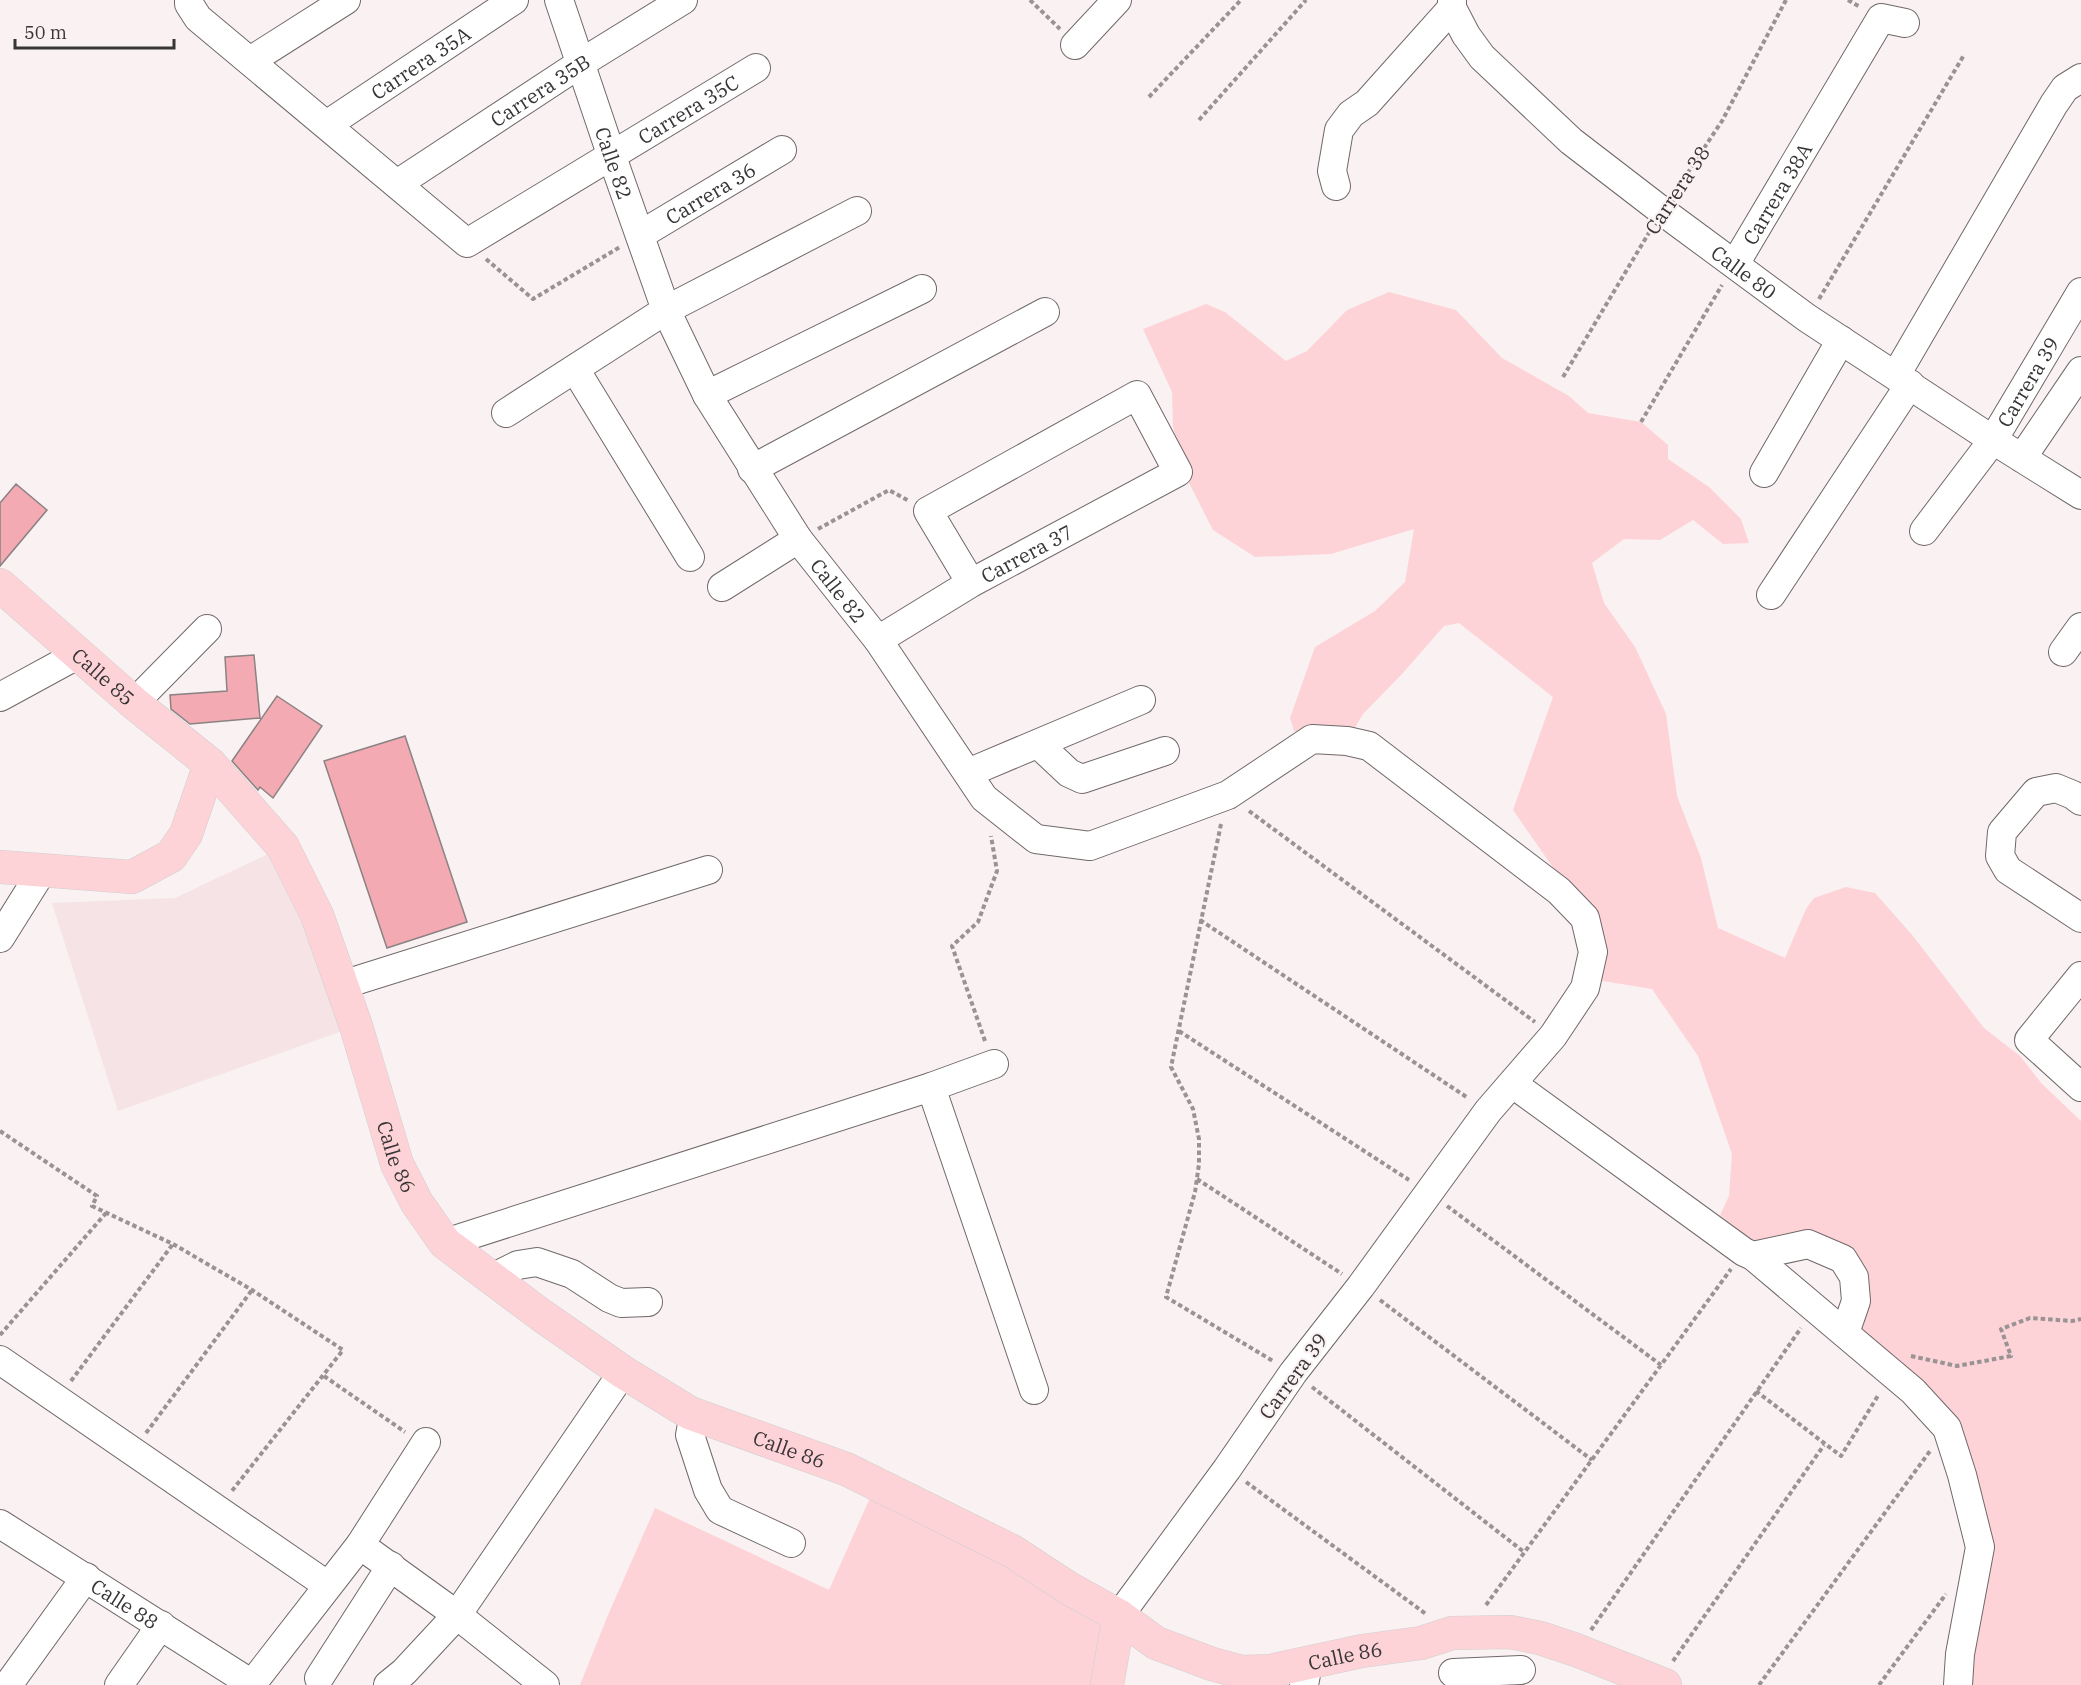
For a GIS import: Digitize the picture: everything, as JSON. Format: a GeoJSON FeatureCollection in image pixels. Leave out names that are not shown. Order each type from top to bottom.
{"type":"FeatureCollection","features":[{"type":"Feature","properties":{"kind":"main road","name":"Calle 85"},"geometry":{"type":"LineString","coordinates":[[0,585],[134,703],[210,764]]}},
{"type":"Feature","properties":{"kind":"main road"},"geometry":{"type":"LineString","coordinates":[[0,867],[132,877],[171,856],[186,834],[210,764]]}},
{"type":"Feature","properties":{"kind":"main road","name":"Calle 86"},"geometry":{"type":"LineString","coordinates":[[210,764],[283,847],[317,915],[342,985],[397,1164],[417,1203],[445,1243],[541,1315],[623,1372],[694,1414],[846,1469],[1012,1551],[1070,1589],[1119,1616],[1156,1643],[1222,1667],[1241,1672],[1270,1671],[1306,1675],[1362,1651],[1421,1642],[1452,1633],[1509,1632],[1540,1638],[1662,1683]]}},
{"type":"Feature","properties":{"kind":"main road","name":"Carrera 39"},"geometry":{"type":"LineString","coordinates":[[1107,1685],[1119,1616]]}},
{"type":"Feature","properties":{"kind":"street"},"geometry":{"type":"LineString","coordinates":[[250,61],[346,0]]}},
{"type":"Feature","properties":{"kind":"street","name":"Carrera 35A"},"geometry":{"type":"LineString","coordinates":[[328,124],[514,0]]}},
{"type":"Feature","properties":{"kind":"street","name":"Calle 82"},"geometry":{"type":"LineString","coordinates":[[559,0],[666,310],[707,395],[798,539],[878,640],[984,798],[1036,838],[1090,846],[1228,795],[1312,739],[1347,741],[1369,746],[1559,891],[1584,918],[1593,952],[1585,988],[1553,1036]]}},
{"type":"Feature","properties":{"kind":"street","name":"Carrera 35B"},"geometry":{"type":"LineString","coordinates":[[397,184],[581,63],[683,0]]}},
{"type":"Feature","properties":{"kind":"street"},"geometry":{"type":"LineString","coordinates":[[1076,45],[1118,0]]}},
{"type":"Feature","properties":{"kind":"street"},"geometry":{"type":"LineString","coordinates":[[189,2],[198,18],[328,124],[467,243]]}},
{"type":"Feature","properties":{"kind":"street"},"geometry":{"type":"LineString","coordinates":[[1336,186],[1332,171],[1339,130],[1351,114],[1367,103],[1452,4]]}},
{"type":"Feature","properties":{"kind":"street","name":"Calle 80"},"geometry":{"type":"LineString","coordinates":[[1452,4],[1466,35],[1482,57],[1571,141],[1807,318],[2081,495]]}},
{"type":"Feature","properties":{"kind":"street","name":"Carrera 38A"},"geometry":{"type":"LineString","coordinates":[[1735,264],[1881,18],[1905,23]]}},
{"type":"Feature","properties":{"kind":"street","name":"Carrera 35C"},"geometry":{"type":"LineString","coordinates":[[467,243],[756,68]]}},
{"type":"Feature","properties":{"kind":"street"},"geometry":{"type":"LineString","coordinates":[[1771,595],[1903,379],[2054,104],[2065,88],[2081,78]]}},
{"type":"Feature","properties":{"kind":"street","name":"Carrera 36"},"geometry":{"type":"LineString","coordinates":[[640,235],[782,150]]}},
{"type":"Feature","properties":{"kind":"street"},"geometry":{"type":"LineString","coordinates":[[506,413],[666,310],[857,211]]}},
{"type":"Feature","properties":{"kind":"street"},"geometry":{"type":"LineString","coordinates":[[707,395],[922,290]]}},
{"type":"Feature","properties":{"kind":"street","name":"Carrera 39"},"geometry":{"type":"LineString","coordinates":[[1924,531],[1993,440],[2081,292]]}},
{"type":"Feature","properties":{"kind":"street"},"geometry":{"type":"LineString","coordinates":[[752,469],[1045,312]]}},
{"type":"Feature","properties":{"kind":"street"},"geometry":{"type":"LineString","coordinates":[[1764,473],[1841,339]]}},
{"type":"Feature","properties":{"kind":"street"},"geometry":{"type":"LineString","coordinates":[[575,369],[690,557]]}},
{"type":"Feature","properties":{"kind":"street"},"geometry":{"type":"LineString","coordinates":[[2022,458],[2081,372]]}},
{"type":"Feature","properties":{"kind":"street","name":"Carrera 37"},"geometry":{"type":"LineString","coordinates":[[878,640],[971,583],[1178,472],[1137,395],[928,511],[971,583]]}},
{"type":"Feature","properties":{"kind":"street"},"geometry":{"type":"LineString","coordinates":[[722,587],[798,539]]}},
{"type":"Feature","properties":{"kind":"street"},"geometry":{"type":"LineString","coordinates":[[2063,652],[2081,627]]}},
{"type":"Feature","properties":{"kind":"street"},"geometry":{"type":"LineString","coordinates":[[134,703],[207,629]]}},
{"type":"Feature","properties":{"kind":"street"},"geometry":{"type":"LineString","coordinates":[[0,696],[79,654]]}},
{"type":"Feature","properties":{"kind":"street"},"geometry":{"type":"LineString","coordinates":[[968,772],[1141,700]]}},
{"type":"Feature","properties":{"kind":"street"},"geometry":{"type":"LineString","coordinates":[[1038,744],[1069,773],[1082,779],[1165,751]]}},
{"type":"Feature","properties":{"kind":"street"},"geometry":{"type":"LineString","coordinates":[[2081,801],[2056,788],[2036,792],[2002,832],[2000,856],[2008,870],[2081,918]]}},
{"type":"Feature","properties":{"kind":"street"},"geometry":{"type":"LineString","coordinates":[[342,985],[708,870]]}},
{"type":"Feature","properties":{"kind":"street"},"geometry":{"type":"LineString","coordinates":[[0,938],[42,871]]}},
{"type":"Feature","properties":{"kind":"street"},"geometry":{"type":"LineString","coordinates":[[2081,976],[2029,1040],[2081,1087]]}},
{"type":"Feature","properties":{"kind":"street","name":"Carrera 39"},"geometry":{"type":"LineString","coordinates":[[1119,1616],[1227,1469],[1293,1373],[1361,1286],[1488,1112],[1553,1036]]}},
{"type":"Feature","properties":{"kind":"street"},"geometry":{"type":"LineString","coordinates":[[445,1243],[931,1087],[994,1064]]}},
{"type":"Feature","properties":{"kind":"street"},"geometry":{"type":"LineString","coordinates":[[1513,1084],[1748,1254],[1913,1391],[1947,1428],[1962,1475],[1980,1547],[1959,1654],[1958,1685]]}},
{"type":"Feature","properties":{"kind":"street"},"geometry":{"type":"LineString","coordinates":[[931,1087],[1034,1390]]}},
{"type":"Feature","properties":{"kind":"street"},"geometry":{"type":"LineString","coordinates":[[1748,1254],[1808,1244],[1843,1259],[1854,1277],[1856,1301],[1845,1333]]}},
{"type":"Feature","properties":{"kind":"street"},"geometry":{"type":"LineString","coordinates":[[492,1278],[518,1264],[537,1262],[572,1274],[609,1298],[621,1303],[648,1302]]}},
{"type":"Feature","properties":{"kind":"street"},"geometry":{"type":"LineString","coordinates":[[0,1360],[327,1585]]}},
{"type":"Feature","properties":{"kind":"street"},"geometry":{"type":"LineString","coordinates":[[401,1681],[457,1615],[623,1372]]}},
{"type":"Feature","properties":{"kind":"street"},"geometry":{"type":"LineString","coordinates":[[694,1414],[690,1435],[708,1490],[720,1510],[791,1544]]}},
{"type":"Feature","properties":{"kind":"street"},"geometry":{"type":"LineString","coordinates":[[232,1680],[327,1585],[360,1545],[424,1444]]}},
{"type":"Feature","properties":{"kind":"street","name":"Calle 88"},"geometry":{"type":"LineString","coordinates":[[0,1524],[161,1625],[232,1680]]}},
{"type":"Feature","properties":{"kind":"street"},"geometry":{"type":"LineString","coordinates":[[360,1545],[457,1615],[545,1684]]}},
{"type":"Feature","properties":{"kind":"street"},"geometry":{"type":"LineString","coordinates":[[319,1678],[391,1566]]}},
{"type":"Feature","properties":{"kind":"street"},"geometry":{"type":"LineString","coordinates":[[8,1685],[86,1577]]}},
{"type":"Feature","properties":{"kind":"street"},"geometry":{"type":"LineString","coordinates":[[119,1685],[161,1625]]}},
{"type":"Feature","properties":{"kind":"street"},"geometry":{"type":"LineString","coordinates":[[1453,1672],[1517,1678],[1540,1638]]}},
{"type":"Feature","properties":{"kind":"path"},"geometry":{"type":"LineString","coordinates":[[1030,0],[1076,45]]}},
{"type":"Feature","properties":{"kind":"path"},"geometry":{"type":"LineString","coordinates":[[1149,97],[1241,0]]}},
{"type":"Feature","properties":{"kind":"path"},"geometry":{"type":"LineString","coordinates":[[1199,120],[1306,0]]}},
{"type":"Feature","properties":{"kind":"path","name":"Carrera 38"},"geometry":{"type":"LineString","coordinates":[[1563,377],[1662,211],[1722,121],[1786,0]]}},
{"type":"Feature","properties":{"kind":"path"},"geometry":{"type":"LineString","coordinates":[[1807,318],[1964,55]]}},
{"type":"Feature","properties":{"kind":"path"},"geometry":{"type":"LineString","coordinates":[[467,243],[533,299],[640,235]]}},
{"type":"Feature","properties":{"kind":"path","name":"Carrera 38A"},"geometry":{"type":"LineString","coordinates":[[1641,422],[1735,264]]}},
{"type":"Feature","properties":{"kind":"path"},"geometry":{"type":"LineString","coordinates":[[798,539],[889,490]]}},
{"type":"Feature","properties":{"kind":"path"},"geometry":{"type":"LineString","coordinates":[[1524,1552],[1293,1373],[1166,1297],[1195,1192],[1199,1139],[1192,1109],[1171,1067],[1228,795],[1553,1036]]}},
{"type":"Feature","properties":{"kind":"path"},"geometry":{"type":"LineString","coordinates":[[984,798],[997,871],[978,922],[952,946],[994,1064]]}},
{"type":"Feature","properties":{"kind":"path"},"geometry":{"type":"LineString","coordinates":[[1200,920],[1488,1112]]}},
{"type":"Feature","properties":{"kind":"path"},"geometry":{"type":"LineString","coordinates":[[1178,1030],[1430,1193],[1661,1365]]}},
{"type":"Feature","properties":{"kind":"path"},"geometry":{"type":"LineString","coordinates":[[0,1131],[97,1196],[92,1206],[173,1244],[252,1290],[343,1350],[218,1509]]}},
{"type":"Feature","properties":{"kind":"path"},"geometry":{"type":"LineString","coordinates":[[1197,1179],[1361,1286],[1592,1460]]}},
{"type":"Feature","properties":{"kind":"path"},"geometry":{"type":"LineString","coordinates":[[0,1336],[106,1213]]}},
{"type":"Feature","properties":{"kind":"path"},"geometry":{"type":"LineString","coordinates":[[58,1398],[173,1244]]}},
{"type":"Feature","properties":{"kind":"path"},"geometry":{"type":"LineString","coordinates":[[1484,1608],[1661,1365],[1748,1254]]}},
{"type":"Feature","properties":{"kind":"path"},"geometry":{"type":"LineString","coordinates":[[133,1450],[252,1290]]}},
{"type":"Feature","properties":{"kind":"path"},"geometry":{"type":"LineString","coordinates":[[1576,1650],[1815,1308]]}},
{"type":"Feature","properties":{"kind":"path"},"geometry":{"type":"LineString","coordinates":[[1756,1391],[1841,1456],[1911,1356],[1957,1366],[2011,1356],[2001,1329],[2030,1318],[2072,1321],[2081,1319]]}},
{"type":"Feature","properties":{"kind":"path"},"geometry":{"type":"LineString","coordinates":[[324,1376],[424,1444]]}},
{"type":"Feature","properties":{"kind":"path"},"geometry":{"type":"LineString","coordinates":[[1759,1685],[1947,1428]]}},
{"type":"Feature","properties":{"kind":"path"},"geometry":{"type":"LineString","coordinates":[[1662,1683],[1824,1445]]}},
{"type":"Feature","properties":{"kind":"path"},"geometry":{"type":"LineString","coordinates":[[1227,1469],[1452,1633]]}},
{"type":"Feature","properties":{"kind":"path"},"geometry":{"type":"LineString","coordinates":[[1879,1685],[1946,1593]]}},
{"type":"Feature","properties":{"kind":"shaded area"},"geometry":{"type":"Polygon","coordinates":[[[1389,292],[1456,310],[1502,358],[1569,396],[1588,413],[1641,422],[1668,445],[1668,459],[1709,487],[1741,519],[1749,543],[1723,544],[1693,520],[1660,540],[1624,539],[1592,563],[1604,603],[1635,647],[1666,714],[1677,796],[1701,858],[1718,928],[1785,958],[1806,909],[1814,898],[1846,887],[1875,893],[1913,936],[1984,1028],[2020,1056],[2042,1084],[2081,1121],[2081,1685],[1961,1685],[1980,1547],[1961,1434],[1845,1333],[1864,1274],[1755,1243],[1720,1215],[1729,1196],[1732,1154],[1698,1056],[1652,989],[1597,980],[1598,932],[1513,810],[1553,697],[1459,623],[1444,626],[1363,714],[1347,741],[1294,731],[1290,718],[1315,647],[1375,611],[1405,582],[1414,529],[1331,554],[1255,557],[1213,530],[1188,481],[1173,427],[1172,392],[1143,329],[1206,304],[1225,312],[1286,361],[1307,351],[1347,310],[1389,292]]]}},
{"type":"Feature","properties":{"kind":"shaded area"},"geometry":{"type":"Polygon","coordinates":[[[283,847],[356,1026],[118,1111],[52,903],[175,898],[283,847]]]}},
{"type":"Feature","properties":{"kind":"shaded area"},"geometry":{"type":"Polygon","coordinates":[[[873,1491],[1114,1622],[1098,1685],[580,1685],[655,1508],[829,1590],[873,1491]]]}},
{"type":"Feature","properties":{"kind":"building"},"geometry":{"type":"Polygon","coordinates":[[[16,484],[47,510],[0,566],[0,503],[16,484]]]}},
{"type":"Feature","properties":{"kind":"building"},"geometry":{"type":"Polygon","coordinates":[[[254,655],[260,718],[190,724],[171,709],[170,695],[227,691],[225,657],[254,655]]]}},
{"type":"Feature","properties":{"kind":"building"},"geometry":{"type":"Polygon","coordinates":[[[277,696],[322,726],[273,798],[260,787],[258,790],[232,761],[277,696]]]}},
{"type":"Feature","properties":{"kind":"building"},"geometry":{"type":"Polygon","coordinates":[[[405,736],[467,922],[387,948],[324,761],[405,736]]]}}]}
